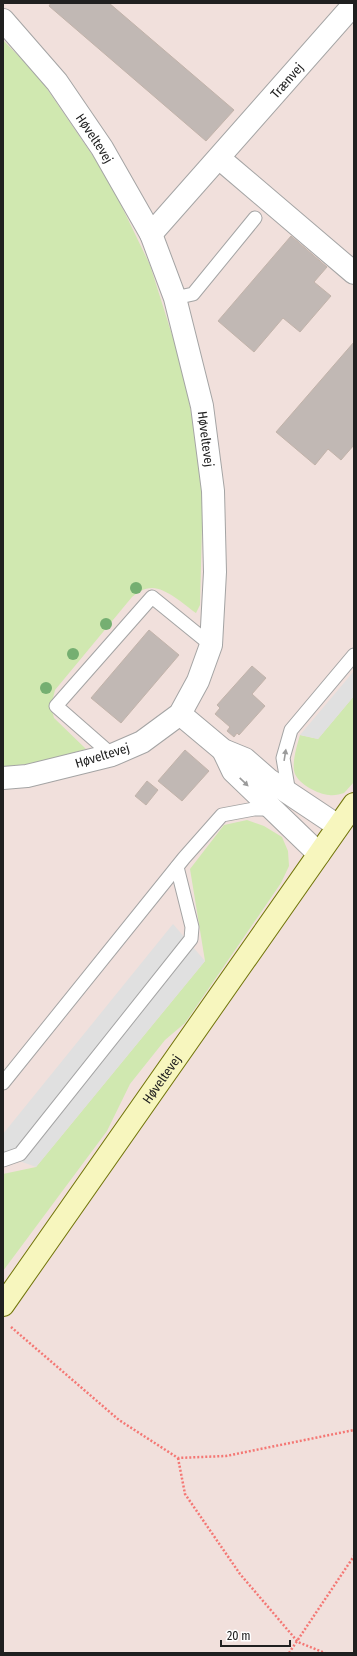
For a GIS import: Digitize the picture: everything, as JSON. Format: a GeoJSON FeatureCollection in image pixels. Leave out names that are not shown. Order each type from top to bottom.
{"type":"FeatureCollection","features":[{"type":"Feature","properties":{"kind":"street","name":"Trænvej"},"geometry":{"type":"LineString","coordinates":[[151,234],[354,4]]}},
{"type":"Feature","properties":{"kind":"street","name":"Høveltevej"},"geometry":{"type":"LineString","coordinates":[[3,20],[57,82],[102,148],[151,234],[174,298],[202,406],[213,492],[215,572],[211,645],[198,681],[180,714],[142,742],[112,755],[27,776],[3,778]]}},
{"type":"Feature","properties":{"kind":"street"},"geometry":{"type":"LineString","coordinates":[[219,158],[354,273]]}},
{"type":"Feature","properties":{"kind":"street"},"geometry":{"type":"LineString","coordinates":[[180,714],[223,750],[245,759],[269,780],[338,826]]}},
{"type":"Feature","properties":{"kind":"street"},"geometry":{"type":"LineString","coordinates":[[223,750],[233,771],[319,854]]}},
{"type":"Feature","properties":{"kind":"street","name":"Høveltevej"},"geometry":{"type":"LineString","coordinates":[[6,1314],[354,804]]}},
{"type":"Feature","properties":{"kind":"lane"},"geometry":{"type":"LineString","coordinates":[[174,298],[194,294],[255,218]]}},
{"type":"Feature","properties":{"kind":"lane"},"geometry":{"type":"LineString","coordinates":[[112,755],[56,706],[152,597],[211,645]]}},
{"type":"Feature","properties":{"kind":"lane"},"geometry":{"type":"LineString","coordinates":[[290,793],[283,758],[291,730],[354,655]]}},
{"type":"Feature","properties":{"kind":"lane"},"geometry":{"type":"LineString","coordinates":[[3,1083],[177,867],[222,815],[254,809],[273,809]]}},
{"type":"Feature","properties":{"kind":"lane"},"geometry":{"type":"LineString","coordinates":[[3,1160],[20,1154],[191,939],[192,927],[177,867]]}},
{"type":"Feature","properties":{"kind":"path"},"geometry":{"type":"LineString","coordinates":[[6,1314],[119,1420],[178,1458],[226,1456],[354,1430]]}},
{"type":"Feature","properties":{"kind":"path"},"geometry":{"type":"LineString","coordinates":[[178,1458],[185,1494],[240,1574],[298,1642],[325,1653]]}},
{"type":"Feature","properties":{"kind":"path"},"geometry":{"type":"LineString","coordinates":[[289,1653],[298,1642],[354,1556]]}},
{"type":"Feature","properties":{"kind":"shaded area"},"geometry":{"type":"Polygon","coordinates":[[[3,3],[354,3],[354,1653],[3,1653],[3,3]]]}},
{"type":"Feature","properties":{"kind":"shaded area"},"geometry":{"type":"Polygon","coordinates":[[[354,671],[354,696],[318,739],[300,735],[354,671]]]}},
{"type":"Feature","properties":{"kind":"shaded area"},"geometry":{"type":"Polygon","coordinates":[[[173,924],[205,961],[36,1167],[3,1155],[3,1134],[173,924]]]}},
{"type":"Feature","properties":{"kind":"green space"},"geometry":{"type":"Polygon","coordinates":[[[3,40],[39,77],[108,178],[150,265],[185,376],[203,486],[200,605],[196,613],[175,598],[157,589],[146,589],[134,595],[55,690],[51,706],[54,718],[86,749],[43,762],[3,767],[3,40]]]}},
{"type":"Feature","properties":{"kind":"green space"},"geometry":{"type":"Polygon","coordinates":[[[354,696],[354,782],[344,793],[331,795],[320,793],[301,782],[295,774],[294,760],[300,735],[318,739],[354,696]]]}},
{"type":"Feature","properties":{"kind":"green space"},"geometry":{"type":"Polygon","coordinates":[[[247,820],[264,826],[282,837],[288,851],[289,866],[281,883],[185,1023],[165,1040],[130,1084],[107,1131],[3,1271],[3,1174],[36,1167],[205,961],[190,869],[224,825],[247,820]]]}},
{"type":"Feature","properties":{"kind":"building"},"geometry":{"type":"Polygon","coordinates":[[[51,3],[109,3],[234,110],[206,141],[49,6],[51,3]]]}},
{"type":"Feature","properties":{"kind":"building"},"geometry":{"type":"Polygon","coordinates":[[[291,236],[327,267],[314,282],[331,296],[300,332],[283,318],[254,352],[218,321],[291,236]]]}},
{"type":"Feature","properties":{"kind":"building"},"geometry":{"type":"Polygon","coordinates":[[[354,342],[354,445],[341,460],[328,449],[315,465],[276,432],[354,342]]]}},
{"type":"Feature","properties":{"kind":"building"},"geometry":{"type":"Polygon","coordinates":[[[149,630],[179,655],[121,723],[91,698],[149,630]]]}},
{"type":"Feature","properties":{"kind":"building"},"geometry":{"type":"Polygon","coordinates":[[[252,666],[266,678],[252,694],[265,706],[239,735],[237,733],[234,737],[227,731],[230,727],[215,714],[220,708],[217,705],[252,666]]]}},
{"type":"Feature","properties":{"kind":"building"},"geometry":{"type":"Polygon","coordinates":[[[185,750],[209,771],[182,801],[158,781],[185,750]]]}},
{"type":"Feature","properties":{"kind":"building"},"geometry":{"type":"Polygon","coordinates":[[[147,781],[158,790],[146,805],[135,796],[147,781]]]}}]}
